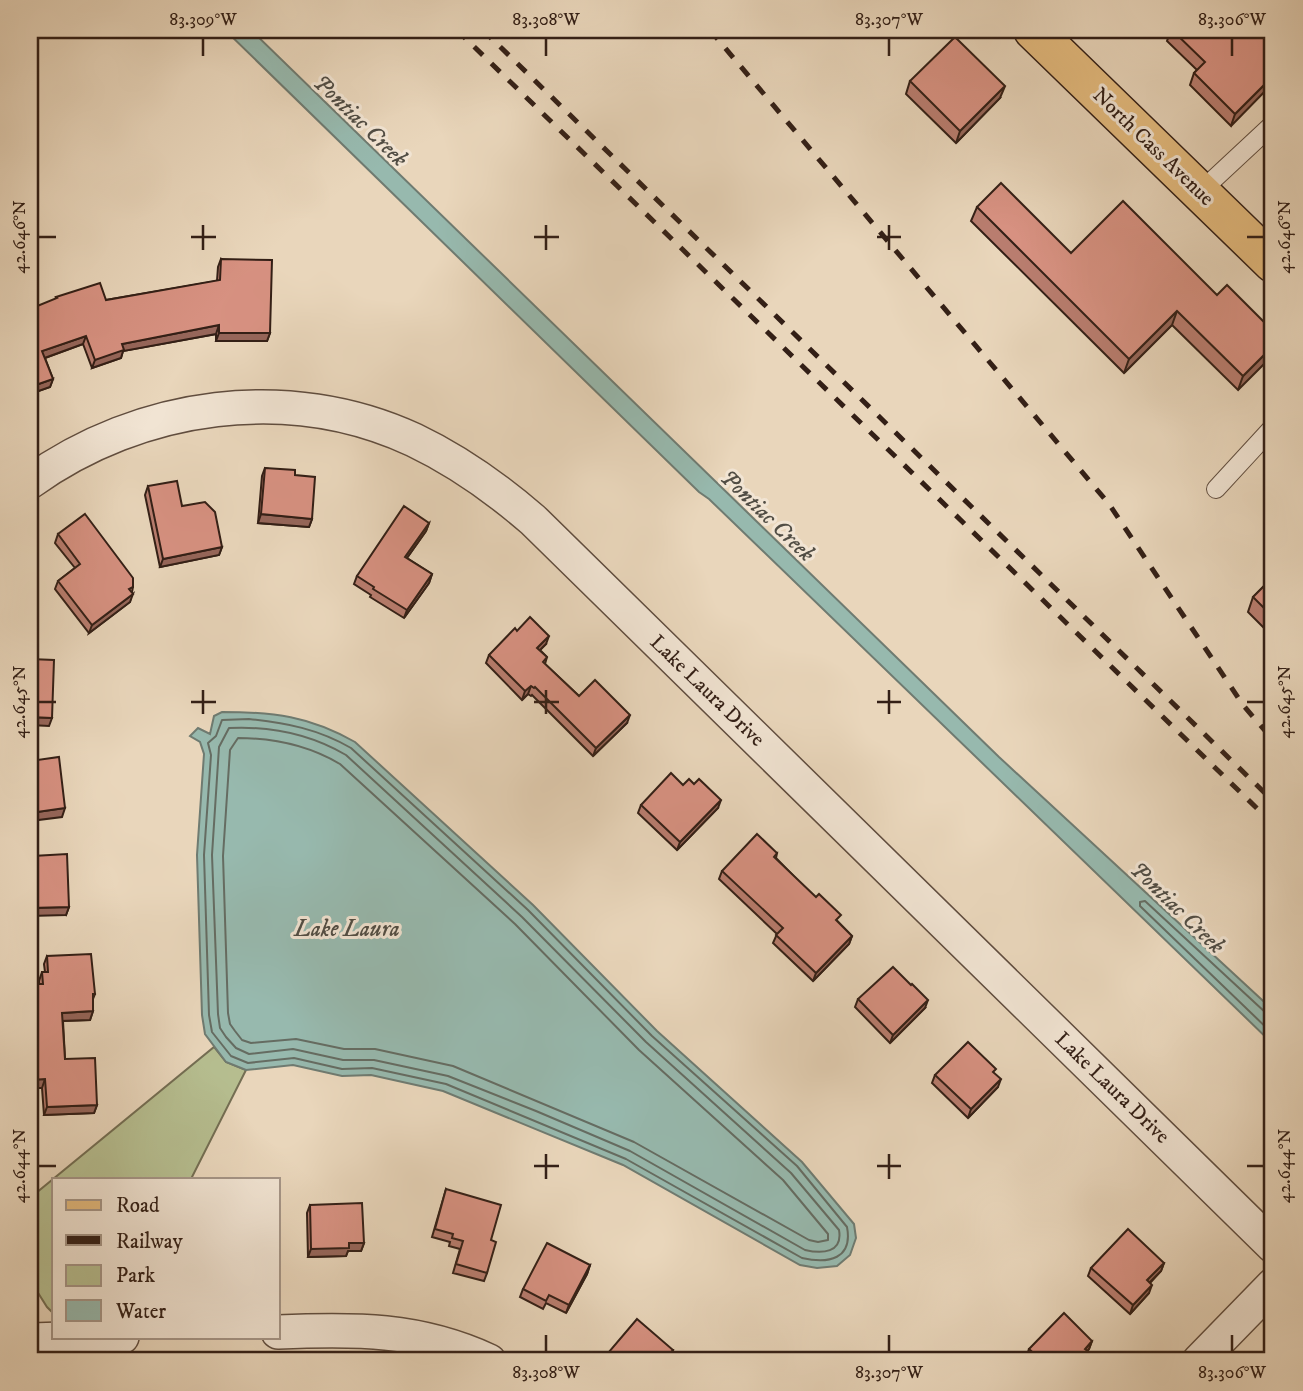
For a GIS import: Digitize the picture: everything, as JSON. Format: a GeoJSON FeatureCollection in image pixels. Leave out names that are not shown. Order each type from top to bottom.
{"type":"FeatureCollection","features":[{"type":"Feature","properties":{"kind":"main road","name":"North Cass Avenue"},"geometry":{"type":"LineString","coordinates":[[1033,30],[1273,264]]}},
{"type":"Feature","properties":{"kind":"street","name":"Lake Laura Drive"},"geometry":{"type":"LineString","coordinates":[[30,482],[82,449],[128,429],[183,414],[252,407],[316,411],[371,424],[422,444],[472,471],[533,520],[1273,1246]]}},
{"type":"Feature","properties":{"kind":"street"},"geometry":{"type":"LineString","coordinates":[[1199,1361],[1273,1284]]}},
{"type":"Feature","properties":{"kind":"street"},"geometry":{"type":"LineString","coordinates":[[280,1332],[362,1330],[404,1334],[449,1345],[489,1361]]}},
{"type":"Feature","properties":{"kind":"street"},"geometry":{"type":"LineString","coordinates":[[31,1342],[104,1338]]}},
{"type":"Feature","properties":{"kind":"lane"},"geometry":{"type":"LineString","coordinates":[[1200,192],[1273,124]]}},
{"type":"Feature","properties":{"kind":"lane"},"geometry":{"type":"LineString","coordinates":[[1216,489],[1273,427]]}},
{"type":"Feature","properties":{"kind":"green space"},"geometry":{"type":"Polygon","coordinates":[[[214,1047],[226,1062],[246,1070],[192,1178],[54,1178],[214,1047]]]}},
{"type":"Feature","properties":{"kind":"green space"},"geometry":{"type":"Polygon","coordinates":[[[52,1180],[52,1312],[30,1280],[30,1198],[52,1180]]]}},
{"type":"Feature","properties":{"kind":"water"},"geometry":{"type":"Polygon","coordinates":[[[225,30],[251,30],[999,757],[1273,1010],[1273,1044],[699,492],[225,30]]]}},
{"type":"Feature","properties":{"kind":"water","name":"Lake Laura"},"geometry":{"type":"Polygon","coordinates":[[[222,712],[291,717],[322,726],[355,742],[533,905],[657,1031],[802,1162],[854,1224],[856,1238],[850,1255],[837,1266],[817,1268],[800,1265],[623,1165],[443,1091],[371,1075],[342,1076],[293,1065],[246,1070],[226,1062],[205,1034],[202,1015],[197,855],[204,754],[200,742],[190,736],[198,728],[210,734],[214,716],[222,712]]]}},
{"type":"Feature","properties":{"kind":"building"},"geometry":{"type":"Polygon","coordinates":[[[1172,30],[1273,30],[1273,76],[1235,114],[1194,73],[1205,62],[1172,30]]]}},
{"type":"Feature","properties":{"kind":"building"},"geometry":{"type":"Polygon","coordinates":[[[955,37],[1005,86],[960,131],[910,81],[955,37]]]}},
{"type":"Feature","properties":{"kind":"building"},"geometry":{"type":"Polygon","coordinates":[[[1001,183],[1071,253],[1123,201],[1217,295],[1227,285],[1273,331],[1273,346],[1243,376],[1177,311],[1129,359],[977,207],[1001,183]]]}},
{"type":"Feature","properties":{"kind":"building"},"geometry":{"type":"Polygon","coordinates":[[[221,259],[272,260],[270,333],[219,333],[219,325],[122,344],[124,350],[95,360],[86,336],[42,351],[53,379],[30,387],[30,309],[56,297],[100,283],[106,300],[220,280],[221,259]]]}},
{"type":"Feature","properties":{"kind":"building"},"geometry":{"type":"Polygon","coordinates":[[[265,468],[295,470],[295,475],[315,477],[312,519],[261,514],[265,468]]]}},
{"type":"Feature","properties":{"kind":"building"},"geometry":{"type":"Polygon","coordinates":[[[177,481],[182,506],[205,502],[215,512],[222,547],[163,559],[148,486],[177,481]]]}},
{"type":"Feature","properties":{"kind":"building"},"geometry":{"type":"Polygon","coordinates":[[[404,506],[429,523],[405,557],[432,574],[407,610],[357,576],[404,506]]]}},
{"type":"Feature","properties":{"kind":"building"},"geometry":{"type":"Polygon","coordinates":[[[85,514],[133,578],[133,587],[129,589],[133,594],[92,625],[58,581],[80,564],[58,534],[85,514]]]}},
{"type":"Feature","properties":{"kind":"building"},"geometry":{"type":"Polygon","coordinates":[[[1273,577],[1273,617],[1253,597],[1273,577]]]}},
{"type":"Feature","properties":{"kind":"building"},"geometry":{"type":"Polygon","coordinates":[[[530,617],[549,636],[537,648],[547,657],[543,662],[579,696],[595,680],[630,715],[596,748],[535,687],[531,686],[525,691],[489,655],[515,628],[517,631],[530,617]]]}},
{"type":"Feature","properties":{"kind":"building"},"geometry":{"type":"Polygon","coordinates":[[[30,659],[54,660],[52,718],[30,717],[30,659]]]}},
{"type":"Feature","properties":{"kind":"building"},"geometry":{"type":"Polygon","coordinates":[[[59,757],[65,808],[30,813],[30,761],[59,757]]]}},
{"type":"Feature","properties":{"kind":"building"},"geometry":{"type":"Polygon","coordinates":[[[671,773],[683,785],[689,779],[694,784],[699,779],[721,800],[680,842],[641,805],[671,773]]]}},
{"type":"Feature","properties":{"kind":"building"},"geometry":{"type":"Polygon","coordinates":[[[757,834],[777,853],[774,857],[816,897],[819,894],[841,915],[836,920],[852,936],[816,973],[776,935],[783,928],[722,871],[757,834]]]}},
{"type":"Feature","properties":{"kind":"building"},"geometry":{"type":"Polygon","coordinates":[[[67,854],[69,907],[30,908],[30,879],[34,879],[33,856],[67,854]]]}},
{"type":"Feature","properties":{"kind":"building"},"geometry":{"type":"Polygon","coordinates":[[[91,954],[95,994],[93,1011],[62,1013],[65,1059],[95,1058],[97,1105],[47,1107],[45,1079],[30,1080],[30,984],[43,984],[42,972],[48,972],[47,956],[91,954]]]}},
{"type":"Feature","properties":{"kind":"building"},"geometry":{"type":"Polygon","coordinates":[[[893,967],[928,1000],[893,1035],[858,999],[893,967]]]}},
{"type":"Feature","properties":{"kind":"building"},"geometry":{"type":"Polygon","coordinates":[[[968,1042],[996,1069],[993,1072],[1001,1079],[971,1109],[935,1075],[968,1042]]]}},
{"type":"Feature","properties":{"kind":"building"},"geometry":{"type":"Polygon","coordinates":[[[446,1189],[501,1205],[491,1240],[496,1242],[487,1273],[456,1264],[463,1241],[452,1238],[453,1234],[435,1229],[446,1189]]]}},
{"type":"Feature","properties":{"kind":"building"},"geometry":{"type":"Polygon","coordinates":[[[362,1203],[364,1243],[349,1243],[349,1248],[311,1249],[310,1205],[362,1203]]]}},
{"type":"Feature","properties":{"kind":"building"},"geometry":{"type":"Polygon","coordinates":[[[1128,1229],[1164,1263],[1147,1280],[1152,1285],[1133,1305],[1091,1268],[1128,1229]]]}},
{"type":"Feature","properties":{"kind":"building"},"geometry":{"type":"Polygon","coordinates":[[[547,1243],[590,1265],[569,1305],[549,1295],[546,1301],[523,1289],[547,1243]]]}},
{"type":"Feature","properties":{"kind":"building"},"geometry":{"type":"Polygon","coordinates":[[[1064,1313],[1092,1341],[1085,1349],[1089,1352],[1080,1361],[1042,1361],[1029,1349],[1064,1313]]]}},
{"type":"Feature","properties":{"kind":"building"},"geometry":{"type":"Polygon","coordinates":[[[637,1319],[673,1350],[663,1361],[618,1361],[608,1353],[637,1319]]]}},
{"type":"Feature","properties":{"kind":"railway"},"geometry":{"type":"LineString","coordinates":[[457,30],[1273,824]]}},
{"type":"Feature","properties":{"kind":"railway"},"geometry":{"type":"LineString","coordinates":[[483,30],[1273,801]]}},
{"type":"Feature","properties":{"kind":"railway"},"geometry":{"type":"LineString","coordinates":[[710,30],[1109,504],[1243,705],[1273,740]]}},
{"type":"Feature","properties":{"kind":"water label","name":"Pontiac Creek"},"geometry":{"type":"Point","coordinates":[360,121]}},
{"type":"Feature","properties":{"kind":"water label","name":"Pontiac Creek"},"geometry":{"type":"Point","coordinates":[767,516]}},
{"type":"Feature","properties":{"kind":"water label","name":"Pontiac Creek"},"geometry":{"type":"Point","coordinates":[1177,908]}}]}
